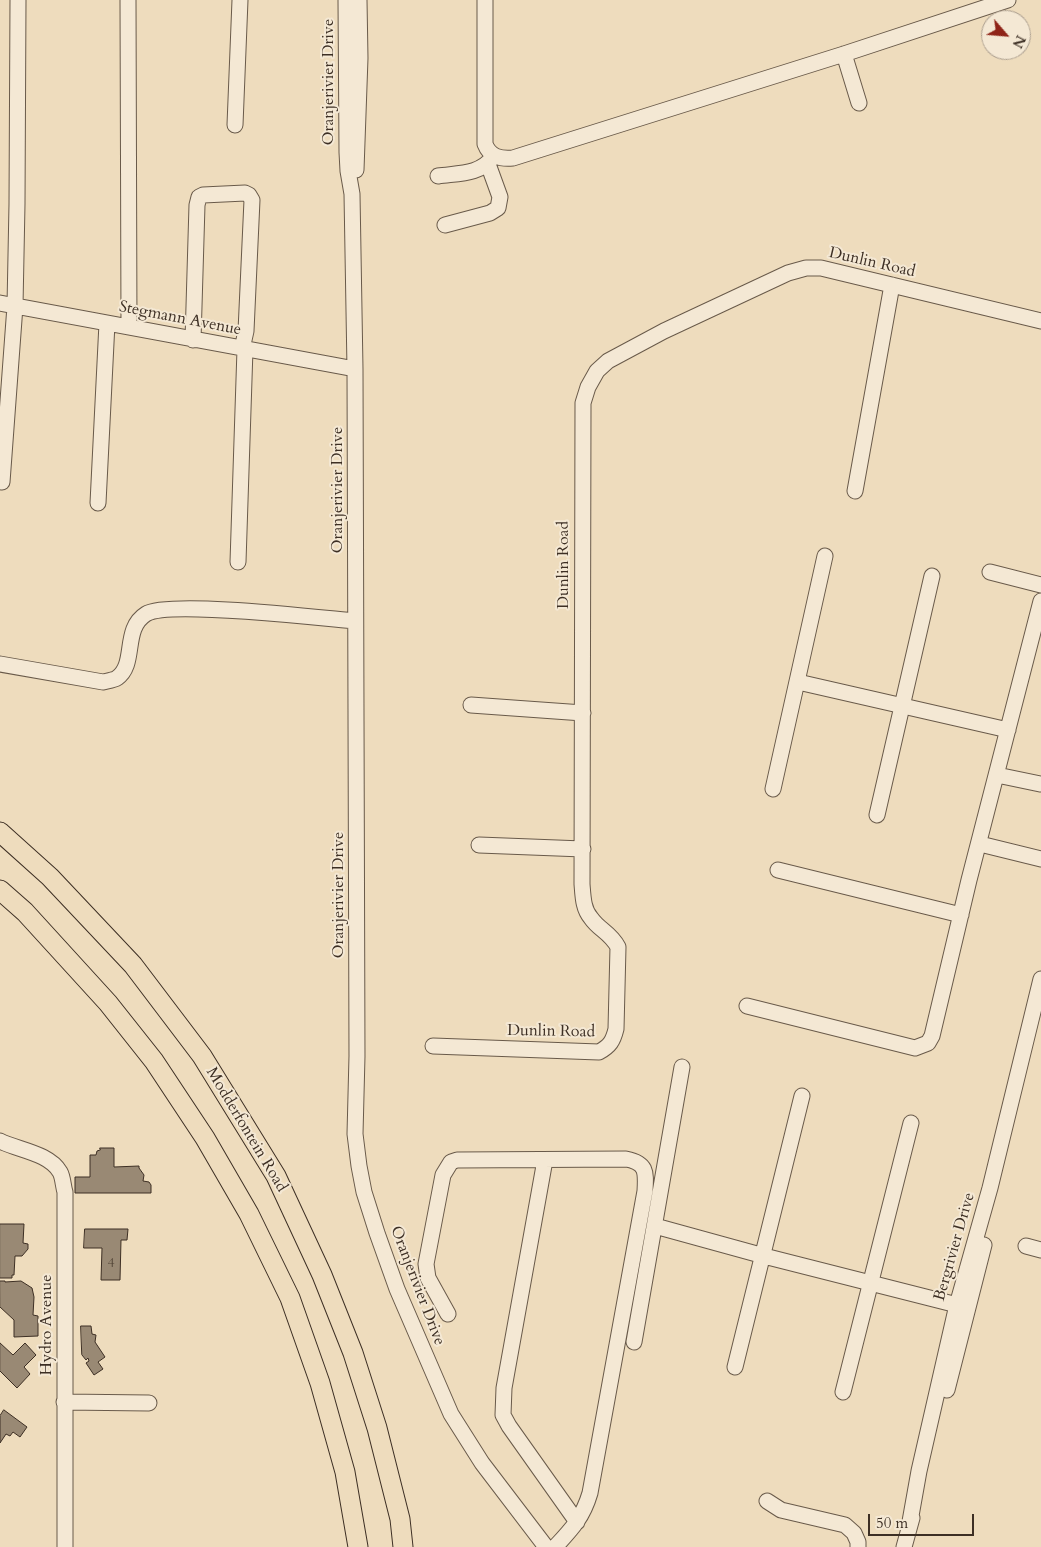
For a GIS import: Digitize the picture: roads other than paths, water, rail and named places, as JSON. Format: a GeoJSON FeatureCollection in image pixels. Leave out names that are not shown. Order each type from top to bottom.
{"type":"FeatureCollection","features":[{"type":"Feature","properties":{"kind":"main road","name":"Modderfontein Road"},"geometry":{"type":"LineString","coordinates":[[0,832],[50,877],[134,965],[202,1056],[276,1176],[322,1275],[353,1353],[377,1428],[400,1520],[402,1547]]}},
{"type":"Feature","properties":{"kind":"main road"},"geometry":{"type":"LineString","coordinates":[[0,890],[25,912],[108,1003],[154,1061],[205,1138],[249,1214],[290,1298],[320,1383],[345,1472],[358,1547]]}},
{"type":"Feature","properties":{"kind":"street"},"geometry":{"type":"LineString","coordinates":[[2,482],[7,304],[17,185],[18,0]]}},
{"type":"Feature","properties":{"kind":"street"},"geometry":{"type":"LineString","coordinates":[[128,0],[129,327]]}},
{"type":"Feature","properties":{"kind":"street"},"geometry":{"type":"LineString","coordinates":[[235,125],[240,0]]}},
{"type":"Feature","properties":{"kind":"street","name":"Oranjerivier Drive"},"geometry":{"type":"LineString","coordinates":[[346,0],[346,152],[352,194],[355,369],[357,1056],[355,1134],[362,1184],[377,1233],[397,1289],[452,1414],[482,1463],[546,1547]]}},
{"type":"Feature","properties":{"kind":"street","name":"Oranjerivier Drive"},"geometry":{"type":"LineString","coordinates":[[352,194],[356,173],[358,138],[359,0]]}},
{"type":"Feature","properties":{"kind":"street"},"geometry":{"type":"LineString","coordinates":[[445,225],[498,208],[500,197],[485,144],[485,0]]}},
{"type":"Feature","properties":{"kind":"street"},"geometry":{"type":"LineString","coordinates":[[438,176],[476,171],[491,160],[513,158],[1008,0]]}},
{"type":"Feature","properties":{"kind":"street"},"geometry":{"type":"LineString","coordinates":[[840,55],[856,103]]}},
{"type":"Feature","properties":{"kind":"street"},"geometry":{"type":"LineString","coordinates":[[193,340],[197,205],[199,198],[203,195],[249,195],[252,200],[246,330],[243,349],[238,562]]}},
{"type":"Feature","properties":{"kind":"street","name":"Dunlin Road"},"geometry":{"type":"LineString","coordinates":[[433,1046],[599,1052],[609,1047],[614,1039],[616,1029],[618,947],[612,937],[590,918],[583,904],[582,884],[583,713],[581,598],[583,403],[588,387],[597,371],[608,361],[664,331],[788,273],[806,268],[821,268],[1041,321]]}},
{"type":"Feature","properties":{"kind":"street"},"geometry":{"type":"LineString","coordinates":[[855,491],[892,285]]}},
{"type":"Feature","properties":{"kind":"street","name":"Stegmann Avenue"},"geometry":{"type":"LineString","coordinates":[[7,304],[355,369]]}},
{"type":"Feature","properties":{"kind":"street"},"geometry":{"type":"LineString","coordinates":[[98,503],[107,323]]}},
{"type":"Feature","properties":{"kind":"street"},"geometry":{"type":"LineString","coordinates":[[773,788],[825,556]]}},
{"type":"Feature","properties":{"kind":"street"},"geometry":{"type":"LineString","coordinates":[[990,572],[1041,585]]}},
{"type":"Feature","properties":{"kind":"street"},"geometry":{"type":"LineString","coordinates":[[877,815],[932,576]]}},
{"type":"Feature","properties":{"kind":"street"},"geometry":{"type":"LineString","coordinates":[[747,1006],[915,1048],[928,1043],[932,1036],[1041,602]]}},
{"type":"Feature","properties":{"kind":"street"},"geometry":{"type":"LineString","coordinates":[[0,664],[103,682],[117,678],[126,668],[130,639],[136,625],[146,614],[160,610],[224,611],[355,621]]}},
{"type":"Feature","properties":{"kind":"street"},"geometry":{"type":"LineString","coordinates":[[798,682],[1008,730]]}},
{"type":"Feature","properties":{"kind":"street"},"geometry":{"type":"LineString","coordinates":[[471,705],[583,713]]}},
{"type":"Feature","properties":{"kind":"street"},"geometry":{"type":"LineString","coordinates":[[997,775],[1040,784]]}},
{"type":"Feature","properties":{"kind":"street"},"geometry":{"type":"LineString","coordinates":[[980,844],[1041,859]]}},
{"type":"Feature","properties":{"kind":"street"},"geometry":{"type":"LineString","coordinates":[[480,845],[582,849]]}},
{"type":"Feature","properties":{"kind":"street"},"geometry":{"type":"LineString","coordinates":[[778,870],[961,915]]}},
{"type":"Feature","properties":{"kind":"street","name":"Bergrivier Drive"},"geometry":{"type":"LineString","coordinates":[[904,1547],[926,1472],[962,1306],[1041,979]]}},
{"type":"Feature","properties":{"kind":"street","name":"Bergrivier Drive"},"geometry":{"type":"LineString","coordinates":[[962,1306],[1041,1013]]}},
{"type":"Feature","properties":{"kind":"street"},"geometry":{"type":"LineString","coordinates":[[634,1342],[682,1067]]}},
{"type":"Feature","properties":{"kind":"street"},"geometry":{"type":"LineString","coordinates":[[735,1366],[764,1256],[802,1096]]}},
{"type":"Feature","properties":{"kind":"street"},"geometry":{"type":"LineString","coordinates":[[843,1392],[911,1123]]}},
{"type":"Feature","properties":{"kind":"street","name":"Hydro Avenue"},"geometry":{"type":"LineString","coordinates":[[0,1142],[36,1155],[49,1162],[60,1172],[65,1192],[65,1547]]}},
{"type":"Feature","properties":{"kind":"street"},"geometry":{"type":"LineString","coordinates":[[448,1314],[428,1278],[426,1264],[443,1175],[446,1167],[451,1162],[457,1160],[626,1159],[636,1160],[643,1166],[646,1175],[645,1191],[590,1493],[585,1509],[577,1522],[555,1547]]}},
{"type":"Feature","properties":{"kind":"street"},"geometry":{"type":"LineString","coordinates":[[545,1160],[504,1388],[503,1415],[577,1522]]}},
{"type":"Feature","properties":{"kind":"street"},"geometry":{"type":"LineString","coordinates":[[654,1226],[962,1306]]}},
{"type":"Feature","properties":{"kind":"street"},"geometry":{"type":"LineString","coordinates":[[1026,1246],[1041,1250]]}},
{"type":"Feature","properties":{"kind":"street"},"geometry":{"type":"LineString","coordinates":[[64,1402],[149,1403]]}},
{"type":"Feature","properties":{"kind":"street"},"geometry":{"type":"LineString","coordinates":[[767,1500],[781,1510],[845,1525],[854,1533],[858,1547]]}}]}
